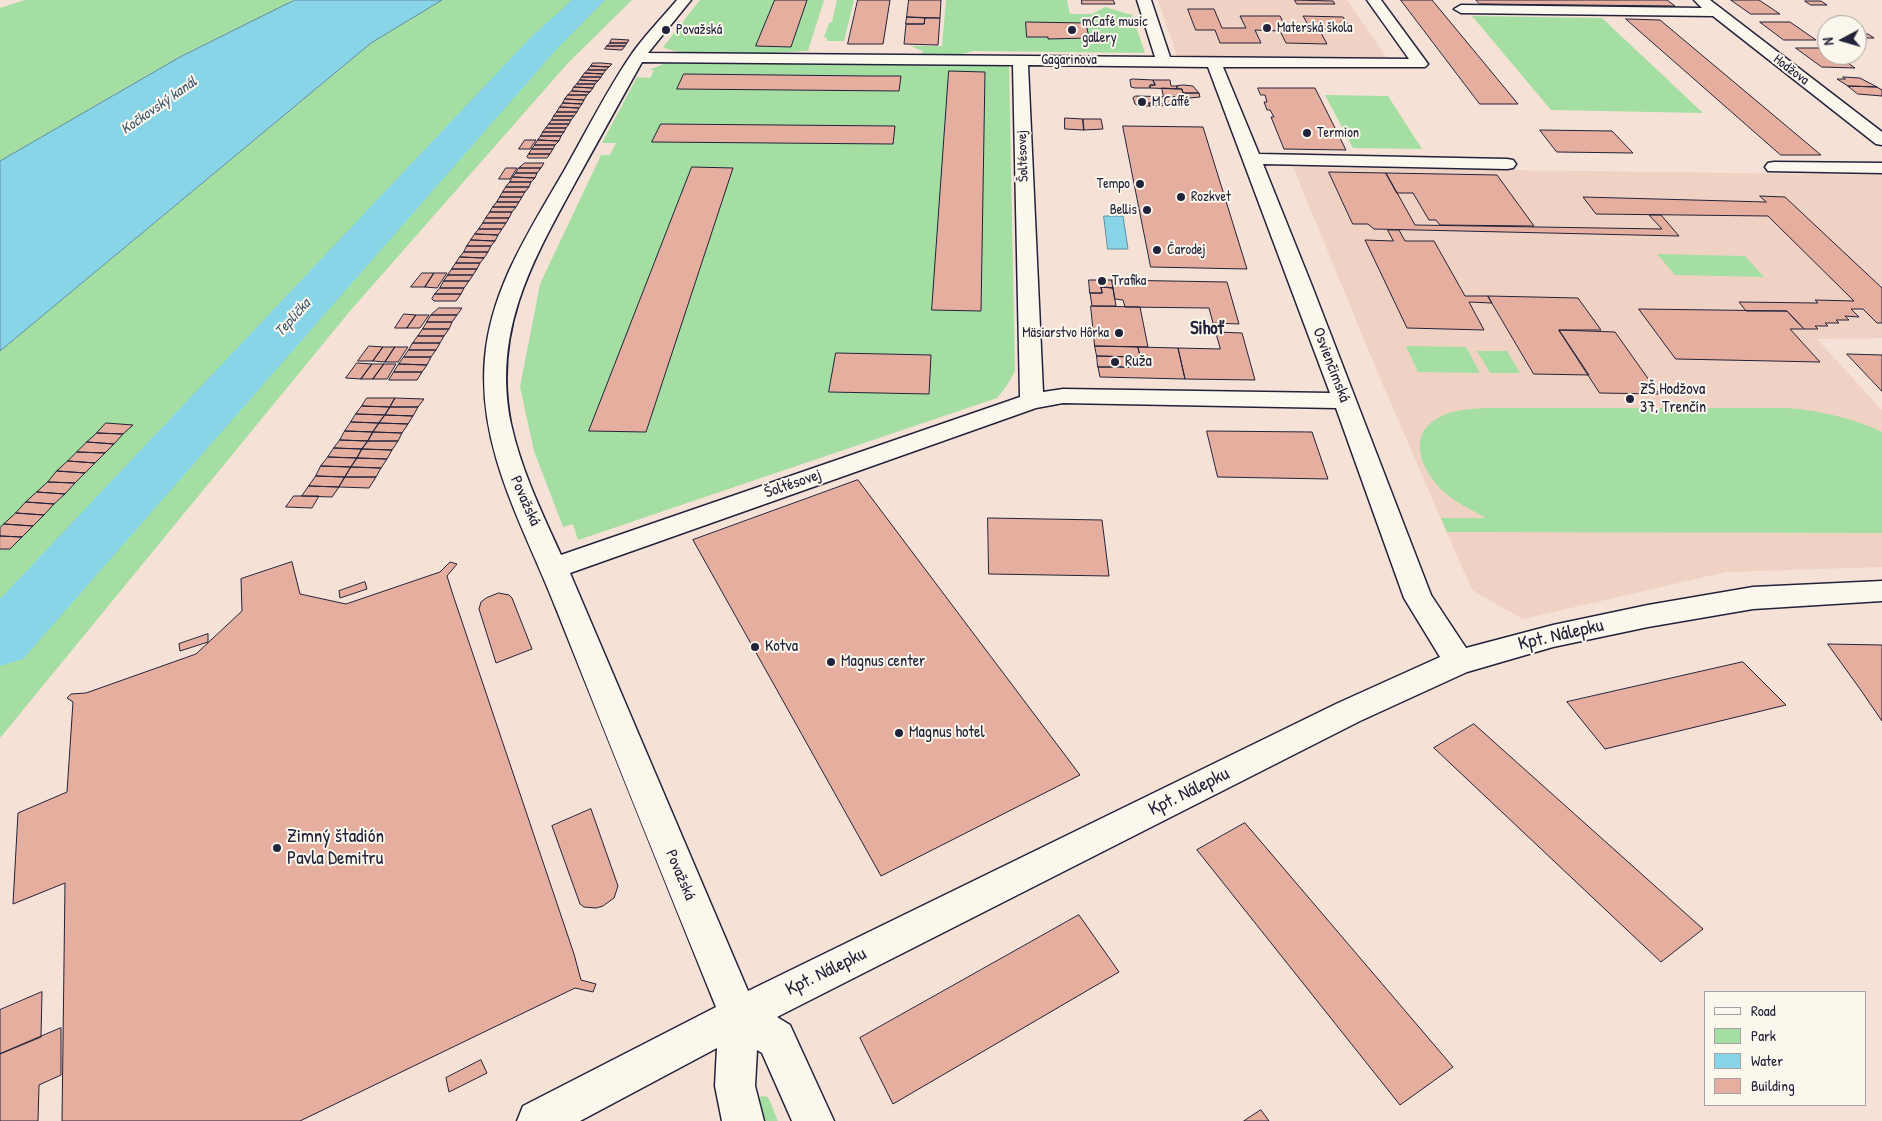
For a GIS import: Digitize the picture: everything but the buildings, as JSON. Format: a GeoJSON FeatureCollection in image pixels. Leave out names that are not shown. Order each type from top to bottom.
{"type":"FeatureCollection","features":[{"type":"Feature","properties":{"kind":"street","name":"Považská"},"geometry":{"type":"LineString","coordinates":[[684,0],[637,57],[526,252],[516,274],[500,325],[495,381],[499,421],[509,465],[554,568],[739,1016]]}},
{"type":"Feature","properties":{"kind":"street"},"geometry":{"type":"LineString","coordinates":[[1144,0],[1164,61]]}},
{"type":"Feature","properties":{"kind":"street","name":"Gagarinova"},"geometry":{"type":"LineString","coordinates":[[637,57],[1420,64],[1374,0]]}},
{"type":"Feature","properties":{"kind":"street","name":"Hodžova"},"geometry":{"type":"LineString","coordinates":[[1700,0],[1882,140]]}},
{"type":"Feature","properties":{"kind":"street"},"geometry":{"type":"LineString","coordinates":[[1461,9],[1716,12]]}},
{"type":"Feature","properties":{"kind":"street","name":"Šoltésovej"},"geometry":{"type":"LineString","coordinates":[[1020,60],[1032,401]]}},
{"type":"Feature","properties":{"kind":"street","name":"Osvienčimská"},"geometry":{"type":"LineString","coordinates":[[1214,62],[1345,401],[1418,598],[1459,662]]}},
{"type":"Feature","properties":{"kind":"street"},"geometry":{"type":"LineString","coordinates":[[1252,159],[1506,164]]}},
{"type":"Feature","properties":{"kind":"street"},"geometry":{"type":"LineString","coordinates":[[1774,167],[1882,168]]}},
{"type":"Feature","properties":{"kind":"street","name":"Šoltésovej"},"geometry":{"type":"LineString","coordinates":[[554,568],[1032,401],[1063,396],[1345,401]]}},
{"type":"Feature","properties":{"kind":"street","name":"Kpt. Nálepku"},"geometry":{"type":"LineString","coordinates":[[538,1121],[739,1016],[1349,712],[1459,662],[1485,653],[1562,634],[1648,616],[1743,600],[1882,591]]}},
{"type":"Feature","properties":{"kind":"street"},"geometry":{"type":"LineString","coordinates":[[743,1121],[735,1086],[739,1016],[776,1040],[813,1121]]}},
{"type":"Feature","properties":{"kind":"shaded area","name":"Materská škola"},"geometry":{"type":"Polygon","coordinates":[[[1158,0],[1347,0],[1387,58],[1177,56],[1158,0]]]}},
{"type":"Feature","properties":{"kind":"shaded area","name":"ZŠ Hodžova 37, Trenčín"},"geometry":{"type":"Polygon","coordinates":[[[1293,167],[1882,175],[1882,338],[1817,339],[1882,410],[1882,567],[1726,572],[1523,619],[1472,590],[1382,383],[1293,167]]]}},
{"type":"Feature","properties":{"kind":"green space"},"geometry":{"type":"Polygon","coordinates":[[[25,0],[291,0],[292,2],[180,57],[0,161],[0,8],[25,0]]]}},
{"type":"Feature","properties":{"kind":"green space"},"geometry":{"type":"Polygon","coordinates":[[[442,0],[632,0],[568,63],[350,311],[0,738],[0,351],[371,43],[442,0]]]}},
{"type":"Feature","properties":{"kind":"green space"},"geometry":{"type":"Polygon","coordinates":[[[700,0],[824,0],[808,51],[711,54],[674,51],[663,47],[700,0]]]}},
{"type":"Feature","properties":{"kind":"green space"},"geometry":{"type":"Polygon","coordinates":[[[837,0],[854,0],[844,41],[827,41],[827,38],[824,37],[829,23],[832,22],[837,0]]]}},
{"type":"Feature","properties":{"kind":"green space"},"geometry":{"type":"Polygon","coordinates":[[[946,0],[1067,0],[1070,14],[1092,14],[1105,7],[1132,15],[1145,53],[974,51],[958,55],[921,55],[923,51],[910,46],[942,46],[946,0]]]}},
{"type":"Feature","properties":{"kind":"green space"},"geometry":{"type":"Polygon","coordinates":[[[1472,16],[1602,18],[1703,113],[1551,110],[1472,16]]]}},
{"type":"Feature","properties":{"kind":"green space"},"geometry":{"type":"Polygon","coordinates":[[[666,63],[1009,65],[1015,371],[997,398],[578,540],[573,524],[563,527],[534,451],[520,387],[540,284],[601,155],[610,155],[616,143],[602,143],[637,77],[650,78],[654,70],[649,70],[666,63]]]}},
{"type":"Feature","properties":{"kind":"green space"},"geometry":{"type":"Polygon","coordinates":[[[1325,95],[1388,96],[1422,149],[1353,148],[1325,95]]]}},
{"type":"Feature","properties":{"kind":"green space"},"geometry":{"type":"Polygon","coordinates":[[[1657,254],[1745,256],[1764,277],[1675,275],[1657,254]]]}},
{"type":"Feature","properties":{"kind":"green space"},"geometry":{"type":"Polygon","coordinates":[[[1406,346],[1466,347],[1480,373],[1418,372],[1406,346]]]}},
{"type":"Feature","properties":{"kind":"green space"},"geometry":{"type":"Polygon","coordinates":[[[1477,351],[1507,351],[1520,373],[1490,373],[1477,351]]]}},
{"type":"Feature","properties":{"kind":"green space"},"geometry":{"type":"Polygon","coordinates":[[[1486,408],[1788,408],[1825,413],[1848,419],[1882,432],[1882,533],[1447,532],[1441,518],[1486,518],[1451,498],[1433,480],[1422,459],[1421,439],[1425,430],[1432,422],[1444,415],[1459,410],[1486,408]]]}},
{"type":"Feature","properties":{"kind":"green space"},"geometry":{"type":"Polygon","coordinates":[[[762,1096],[768,1097],[778,1121],[761,1121],[757,1099],[762,1096]]]}},
{"type":"Feature","properties":{"kind":"water","name":"Kočkovský kanál"},"geometry":{"type":"Polygon","coordinates":[[[295,0],[442,0],[371,43],[0,351],[0,161],[180,57],[295,0]]]}},
{"type":"Feature","properties":{"kind":"water"},"geometry":{"type":"Polygon","coordinates":[[[1104,216],[1123,216],[1128,249],[1108,249],[1104,216]]]}},
{"type":"Feature","properties":{"kind":"waterway","name":"Teplička"},"geometry":{"type":"LineString","coordinates":[[0,641],[543,44],[590,0]]}},
{"type":"Feature","properties":{"kind":"place","name":"Materská škola"},"geometry":{"type":"Point","coordinates":[1267,28]}},
{"type":"Feature","properties":{"kind":"place","name":"Považská"},"geometry":{"type":"Point","coordinates":[666,30]}},
{"type":"Feature","properties":{"kind":"place","name":"mCafé music gallery"},"geometry":{"type":"Point","coordinates":[1072,30]}},
{"type":"Feature","properties":{"kind":"place","name":"M Caffé"},"geometry":{"type":"Point","coordinates":[1142,102]}},
{"type":"Feature","properties":{"kind":"place","name":"Termion"},"geometry":{"type":"Point","coordinates":[1307,133]}},
{"type":"Feature","properties":{"kind":"place","name":"Tempo"},"geometry":{"type":"Point","coordinates":[1140,184]}},
{"type":"Feature","properties":{"kind":"place","name":"Rozkvet"},"geometry":{"type":"Point","coordinates":[1181,197]}},
{"type":"Feature","properties":{"kind":"place","name":"Bellis"},"geometry":{"type":"Point","coordinates":[1147,210]}},
{"type":"Feature","properties":{"kind":"place","name":"Čarodej"},"geometry":{"type":"Point","coordinates":[1157,250]}},
{"type":"Feature","properties":{"kind":"place","name":"Trafika"},"geometry":{"type":"Point","coordinates":[1102,281]}},
{"type":"Feature","properties":{"kind":"place","name":"Mäsiarstvo Hôrka"},"geometry":{"type":"Point","coordinates":[1119,333]}},
{"type":"Feature","properties":{"kind":"place","name":"Ruža"},"geometry":{"type":"Point","coordinates":[1115,362]}},
{"type":"Feature","properties":{"kind":"place","name":"ZŠ Hodžova 37, Trenčín"},"geometry":{"type":"Point","coordinates":[1630,399]}},
{"type":"Feature","properties":{"kind":"place","name":"Kotva"},"geometry":{"type":"Point","coordinates":[755,647]}},
{"type":"Feature","properties":{"kind":"place","name":"Magnus center"},"geometry":{"type":"Point","coordinates":[831,662]}},
{"type":"Feature","properties":{"kind":"place","name":"Magnus hotel"},"geometry":{"type":"Point","coordinates":[899,733]}},
{"type":"Feature","properties":{"kind":"place","name":"Zimný štadión Pavla Demitru"},"geometry":{"type":"Point","coordinates":[277,848]}},
{"type":"Feature","properties":{"kind":"district","name":"Sihoť"},"geometry":{"type":"Point","coordinates":[1207,329]}}]}
